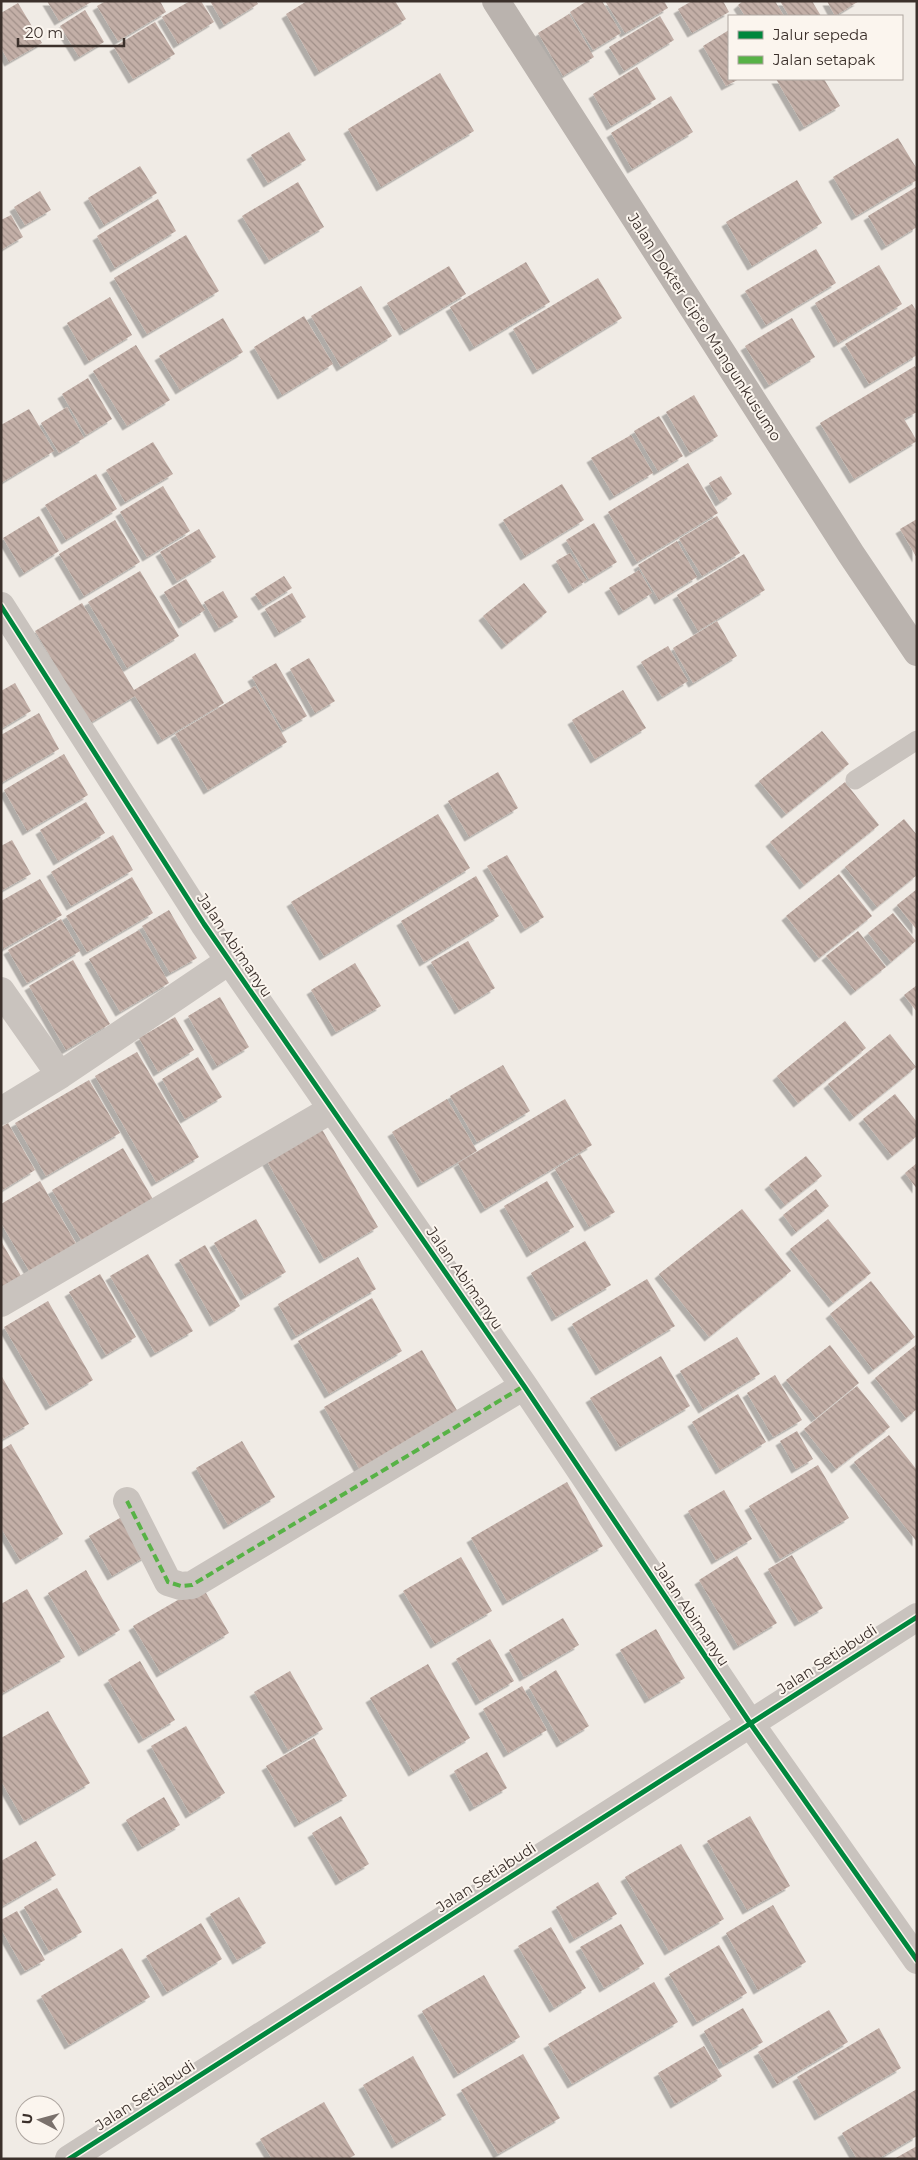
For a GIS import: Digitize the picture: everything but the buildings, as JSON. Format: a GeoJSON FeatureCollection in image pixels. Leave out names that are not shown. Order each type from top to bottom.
{"type":"FeatureCollection","features":[{"type":"Feature","properties":{"kind":"street","name":"Jalan Dokter Cipto Mangunkusumo"},"geometry":{"type":"LineString","coordinates":[[496,1],[840,538],[917,652]]}},
{"type":"Feature","properties":{"kind":"street","name":"Jalan Abimanyu"},"geometry":{"type":"LineString","coordinates":[[1,606],[229,961],[524,1386],[750,1723],[917,1960]]}},
{"type":"Feature","properties":{"kind":"street"},"geometry":{"type":"LineString","coordinates":[[1,1111],[60,1075],[229,961]]}},
{"type":"Feature","properties":{"kind":"street"},"geometry":{"type":"LineString","coordinates":[[1,991],[60,1075]]}},
{"type":"Feature","properties":{"kind":"street"},"geometry":{"type":"LineString","coordinates":[[1,1303],[332,1109]]}},
{"type":"Feature","properties":{"kind":"street"},"geometry":{"type":"LineString","coordinates":[[127,1502],[168,1582],[181,1586],[192,1585],[524,1386]]}},
{"type":"Feature","properties":{"kind":"street","name":"Jalan Setiabudi"},"geometry":{"type":"LineString","coordinates":[[68,2159],[917,1617]]}},
{"type":"Feature","properties":{"kind":"lane"},"geometry":{"type":"LineString","coordinates":[[855,780],[917,740]]}},
{"type":"Feature","properties":{"kind":"marked path"},"geometry":{"type":"LineString","coordinates":[[127,1501],[168,1582],[181,1586],[192,1585],[524,1386]]}},
{"type":"Feature","properties":{"kind":"cycle path"},"geometry":{"type":"LineString","coordinates":[[1,606],[204,924],[524,1386],[750,1723],[917,1960]]}},
{"type":"Feature","properties":{"kind":"cycle path"},"geometry":{"type":"LineString","coordinates":[[69,2159],[917,1617]]}}]}
